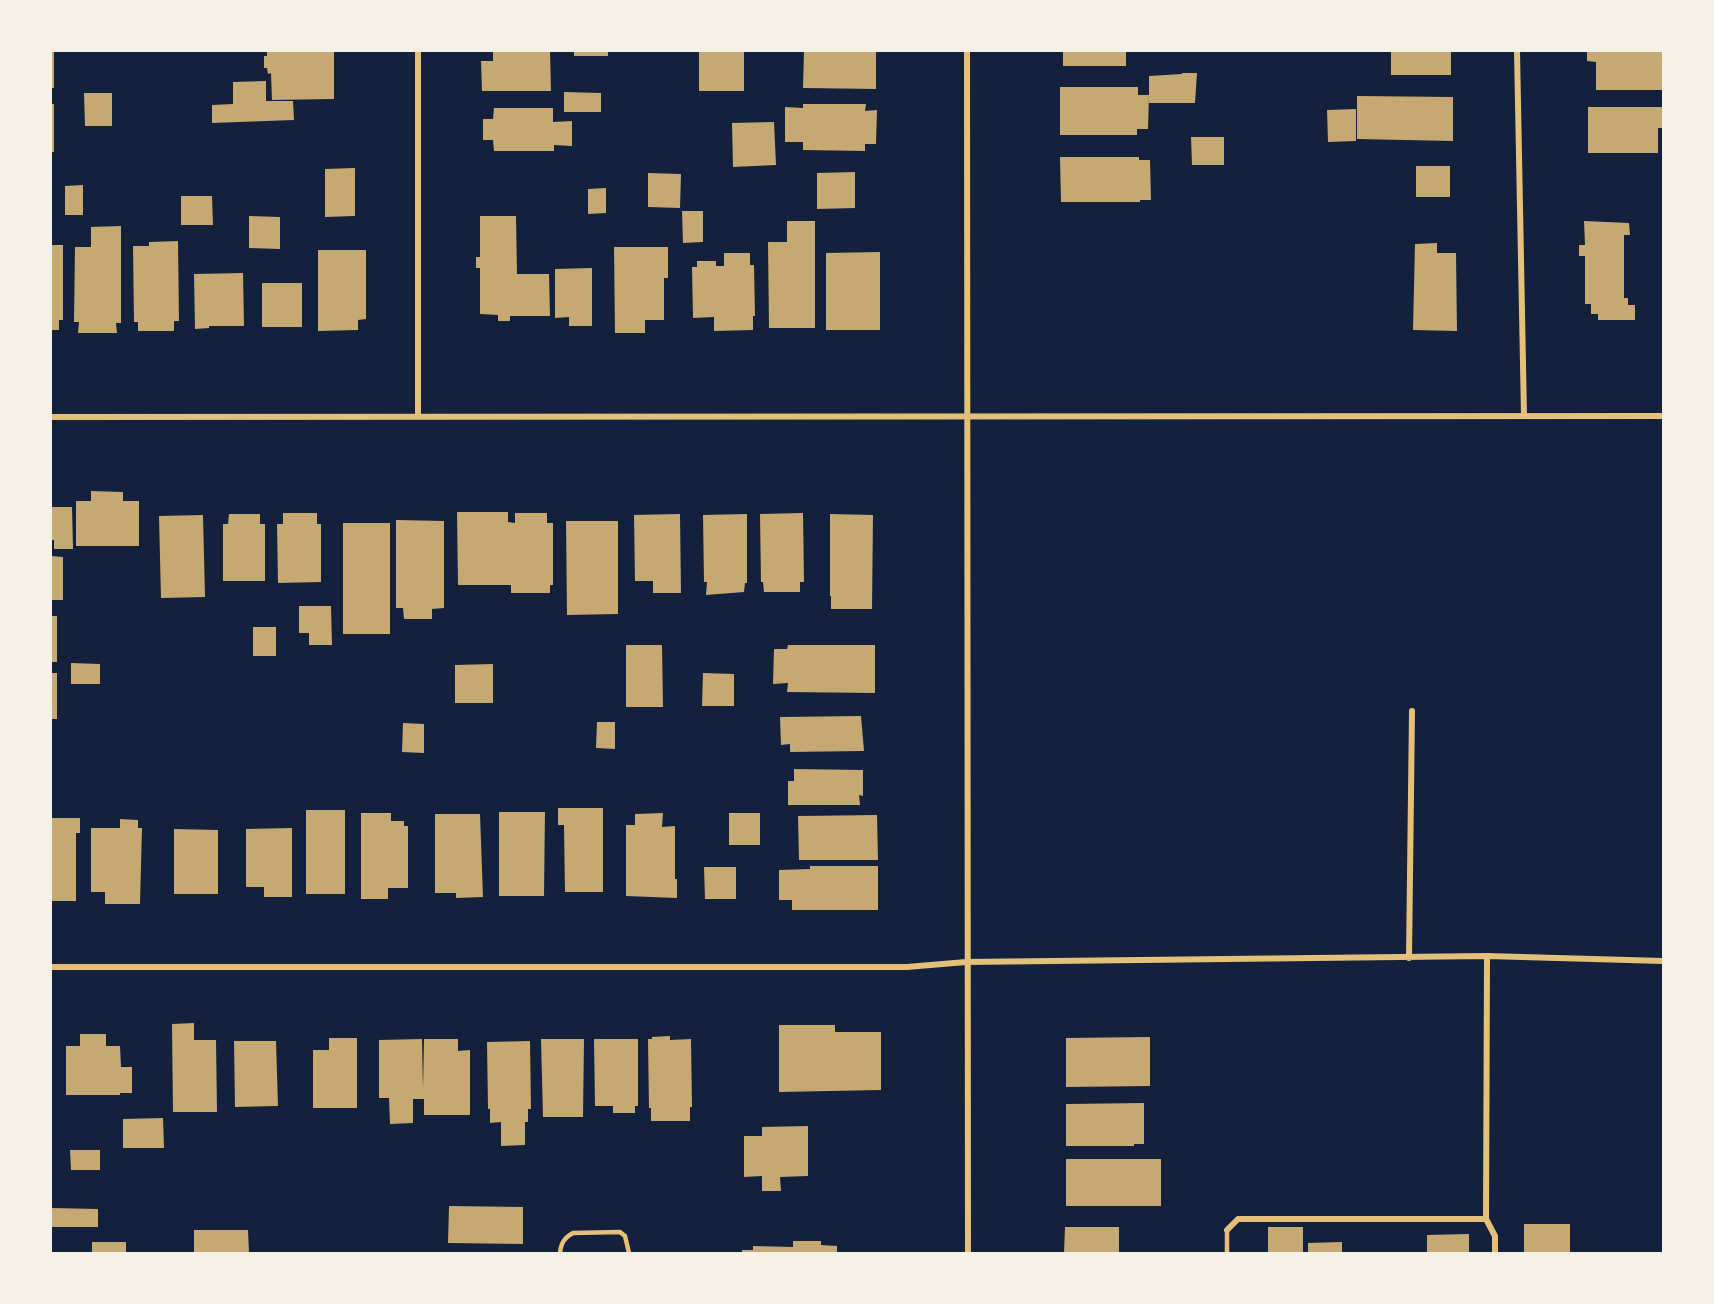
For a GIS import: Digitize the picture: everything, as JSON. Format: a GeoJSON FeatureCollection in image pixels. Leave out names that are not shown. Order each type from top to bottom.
{"type":"FeatureCollection","features":[{"type":"Feature","properties":{"kind":"street"},"geometry":{"type":"LineString","coordinates":[[418,51],[418,417]]}},
{"type":"Feature","properties":{"kind":"street"},"geometry":{"type":"LineString","coordinates":[[967,51],[968,1253]]}},
{"type":"Feature","properties":{"kind":"street"},"geometry":{"type":"LineString","coordinates":[[1517,51],[1524,416]]}},
{"type":"Feature","properties":{"kind":"street"},"geometry":{"type":"LineString","coordinates":[[51,417],[1663,416]]}},
{"type":"Feature","properties":{"kind":"street"},"geometry":{"type":"LineString","coordinates":[[1409,958],[1412,711]]}},
{"type":"Feature","properties":{"kind":"street"},"geometry":{"type":"LineString","coordinates":[[51,967],[907,967],[966,962],[1487,956],[1663,961]]}},
{"type":"Feature","properties":{"kind":"street"},"geometry":{"type":"LineString","coordinates":[[1487,956],[1486,1218],[1495,1236],[1495,1253]]}},
{"type":"Feature","properties":{"kind":"street"},"geometry":{"type":"LineString","coordinates":[[1227,1230],[1238,1219],[1486,1218]]}},
{"type":"Feature","properties":{"kind":"lane"},"geometry":{"type":"LineString","coordinates":[[1227,1230],[1227,1253]]}},
{"type":"Feature","properties":{"kind":"lane"},"geometry":{"type":"LineString","coordinates":[[560,1253],[562,1242],[573,1233],[620,1232],[625,1236],[629,1253]]}},
{"type":"Feature","properties":{"kind":"building"},"geometry":{"type":"Polygon","coordinates":[[[51,51],[54,51],[54,88],[51,88],[51,51]]]}},
{"type":"Feature","properties":{"kind":"building"},"geometry":{"type":"Polygon","coordinates":[[[267,51],[334,51],[334,99],[272,100],[271,73],[268,74],[267,68],[264,68],[264,56],[267,56],[267,51]]]}},
{"type":"Feature","properties":{"kind":"building"},"geometry":{"type":"Polygon","coordinates":[[[493,51],[550,51],[551,91],[482,91],[481,61],[493,61],[493,51]]]}},
{"type":"Feature","properties":{"kind":"building"},"geometry":{"type":"Polygon","coordinates":[[[574,51],[608,51],[608,56],[574,56],[574,51]]]}},
{"type":"Feature","properties":{"kind":"building"},"geometry":{"type":"Polygon","coordinates":[[[699,51],[744,51],[744,91],[699,91],[699,51]]]}},
{"type":"Feature","properties":{"kind":"building"},"geometry":{"type":"Polygon","coordinates":[[[804,51],[876,52],[876,89],[803,88],[804,51]]]}},
{"type":"Feature","properties":{"kind":"building"},"geometry":{"type":"Polygon","coordinates":[[[1063,51],[1126,51],[1126,66],[1063,66],[1063,51]]]}},
{"type":"Feature","properties":{"kind":"building"},"geometry":{"type":"Polygon","coordinates":[[[1391,51],[1451,51],[1451,75],[1391,75],[1391,51]]]}},
{"type":"Feature","properties":{"kind":"building"},"geometry":{"type":"Polygon","coordinates":[[[1587,51],[1663,51],[1663,90],[1596,90],[1596,62],[1587,61],[1587,51]]]}},
{"type":"Feature","properties":{"kind":"building"},"geometry":{"type":"Polygon","coordinates":[[[1197,73],[1195,103],[1149,103],[1149,76],[1197,73]]]}},
{"type":"Feature","properties":{"kind":"building"},"geometry":{"type":"Polygon","coordinates":[[[266,81],[266,101],[293,101],[294,120],[212,123],[212,105],[233,104],[233,82],[266,81]]]}},
{"type":"Feature","properties":{"kind":"building"},"geometry":{"type":"Polygon","coordinates":[[[1060,87],[1138,87],[1138,95],[1149,95],[1148,129],[1137,129],[1137,135],[1060,135],[1060,87]]]}},
{"type":"Feature","properties":{"kind":"building"},"geometry":{"type":"Polygon","coordinates":[[[564,92],[601,93],[601,112],[564,112],[564,92]]]}},
{"type":"Feature","properties":{"kind":"building"},"geometry":{"type":"Polygon","coordinates":[[[84,93],[112,93],[112,126],[85,126],[84,93]]]}},
{"type":"Feature","properties":{"kind":"building"},"geometry":{"type":"Polygon","coordinates":[[[1357,96],[1453,97],[1453,141],[1357,139],[1357,96]]]}},
{"type":"Feature","properties":{"kind":"building"},"geometry":{"type":"Polygon","coordinates":[[[51,104],[54,104],[54,152],[51,152],[51,104]]]}},
{"type":"Feature","properties":{"kind":"building"},"geometry":{"type":"Polygon","coordinates":[[[803,104],[866,104],[865,111],[877,110],[876,144],[865,144],[865,151],[803,150],[803,142],[785,142],[785,107],[803,108],[803,104]]]}},
{"type":"Feature","properties":{"kind":"building"},"geometry":{"type":"Polygon","coordinates":[[[1588,107],[1663,107],[1663,128],[1658,128],[1658,153],[1588,153],[1588,107]]]}},
{"type":"Feature","properties":{"kind":"building"},"geometry":{"type":"Polygon","coordinates":[[[494,108],[553,108],[553,122],[572,121],[572,146],[554,145],[554,151],[494,151],[493,140],[483,140],[483,119],[493,119],[494,108]]]}},
{"type":"Feature","properties":{"kind":"building"},"geometry":{"type":"Polygon","coordinates":[[[1356,109],[1356,141],[1328,142],[1327,110],[1356,109]]]}},
{"type":"Feature","properties":{"kind":"building"},"geometry":{"type":"Polygon","coordinates":[[[774,122],[776,165],[733,167],[732,123],[774,122]]]}},
{"type":"Feature","properties":{"kind":"building"},"geometry":{"type":"Polygon","coordinates":[[[1191,137],[1224,137],[1224,165],[1192,165],[1191,137]]]}},
{"type":"Feature","properties":{"kind":"building"},"geometry":{"type":"Polygon","coordinates":[[[1060,157],[1139,157],[1139,160],[1150,160],[1151,200],[1061,202],[1060,157]]]}},
{"type":"Feature","properties":{"kind":"building"},"geometry":{"type":"Polygon","coordinates":[[[1416,166],[1450,166],[1450,197],[1416,197],[1416,166]]]}},
{"type":"Feature","properties":{"kind":"building"},"geometry":{"type":"Polygon","coordinates":[[[355,168],[355,216],[325,217],[325,169],[355,168]]]}},
{"type":"Feature","properties":{"kind":"building"},"geometry":{"type":"Polygon","coordinates":[[[855,172],[855,208],[817,209],[817,173],[855,172]]]}},
{"type":"Feature","properties":{"kind":"building"},"geometry":{"type":"Polygon","coordinates":[[[648,173],[681,174],[680,208],[648,207],[648,173]]]}},
{"type":"Feature","properties":{"kind":"building"},"geometry":{"type":"Polygon","coordinates":[[[83,185],[83,215],[65,215],[65,186],[83,185]]]}},
{"type":"Feature","properties":{"kind":"building"},"geometry":{"type":"Polygon","coordinates":[[[606,188],[606,213],[588,214],[588,189],[606,188]]]}},
{"type":"Feature","properties":{"kind":"building"},"geometry":{"type":"Polygon","coordinates":[[[181,196],[212,196],[213,225],[181,225],[181,196]]]}},
{"type":"Feature","properties":{"kind":"building"},"geometry":{"type":"Polygon","coordinates":[[[682,211],[703,211],[703,242],[683,243],[682,211]]]}},
{"type":"Feature","properties":{"kind":"building"},"geometry":{"type":"Polygon","coordinates":[[[249,216],[280,217],[280,249],[249,248],[249,216]]]}},
{"type":"Feature","properties":{"kind":"building"},"geometry":{"type":"Polygon","coordinates":[[[480,216],[516,216],[517,274],[549,274],[550,316],[510,316],[510,321],[498,321],[498,315],[480,314],[480,268],[476,268],[476,257],[480,257],[480,216]]]}},
{"type":"Feature","properties":{"kind":"building"},"geometry":{"type":"Polygon","coordinates":[[[787,221],[815,221],[815,328],[769,328],[768,242],[787,242],[787,221]]]}},
{"type":"Feature","properties":{"kind":"building"},"geometry":{"type":"Polygon","coordinates":[[[1584,221],[1629,223],[1630,235],[1624,235],[1624,298],[1628,298],[1628,305],[1635,305],[1635,320],[1598,320],[1598,314],[1591,314],[1591,304],[1585,304],[1585,256],[1579,256],[1579,245],[1585,245],[1584,221]]]}},
{"type":"Feature","properties":{"kind":"building"},"geometry":{"type":"Polygon","coordinates":[[[121,226],[121,323],[116,323],[117,333],[78,333],[79,322],[74,322],[75,247],[91,247],[91,227],[121,226]]]}},
{"type":"Feature","properties":{"kind":"building"},"geometry":{"type":"Polygon","coordinates":[[[178,241],[179,321],[174,321],[174,331],[138,331],[138,322],[134,322],[133,246],[149,246],[149,242],[178,241]]]}},
{"type":"Feature","properties":{"kind":"building"},"geometry":{"type":"Polygon","coordinates":[[[1437,243],[1437,253],[1456,253],[1457,331],[1413,330],[1415,244],[1437,243]]]}},
{"type":"Feature","properties":{"kind":"building"},"geometry":{"type":"Polygon","coordinates":[[[51,245],[63,245],[63,320],[59,320],[59,330],[51,330],[51,245]]]}},
{"type":"Feature","properties":{"kind":"building"},"geometry":{"type":"Polygon","coordinates":[[[614,247],[668,247],[668,278],[664,278],[664,320],[645,320],[645,333],[615,333],[614,247]]]}},
{"type":"Feature","properties":{"kind":"building"},"geometry":{"type":"Polygon","coordinates":[[[318,250],[366,250],[366,319],[358,320],[358,330],[318,331],[318,250]]]}},
{"type":"Feature","properties":{"kind":"building"},"geometry":{"type":"Polygon","coordinates":[[[880,252],[880,330],[826,330],[826,253],[880,252]]]}},
{"type":"Feature","properties":{"kind":"building"},"geometry":{"type":"Polygon","coordinates":[[[724,253],[750,253],[750,265],[754,265],[753,330],[714,331],[714,317],[693,318],[692,267],[697,267],[697,261],[716,261],[716,266],[724,266],[724,253]]]}},
{"type":"Feature","properties":{"kind":"building"},"geometry":{"type":"Polygon","coordinates":[[[592,268],[592,326],[569,326],[569,317],[555,318],[555,269],[592,268]]]}},
{"type":"Feature","properties":{"kind":"building"},"geometry":{"type":"Polygon","coordinates":[[[243,273],[244,326],[209,326],[209,328],[195,329],[194,274],[243,273]]]}},
{"type":"Feature","properties":{"kind":"building"},"geometry":{"type":"Polygon","coordinates":[[[262,283],[302,283],[302,327],[262,327],[262,283]]]}},
{"type":"Feature","properties":{"kind":"building"},"geometry":{"type":"Polygon","coordinates":[[[91,491],[123,492],[123,501],[139,501],[139,546],[76,546],[76,501],[91,501],[91,491]]]}},
{"type":"Feature","properties":{"kind":"building"},"geometry":{"type":"Polygon","coordinates":[[[51,507],[72,507],[73,549],[54,549],[54,540],[51,540],[51,507]]]}},
{"type":"Feature","properties":{"kind":"building"},"geometry":{"type":"Polygon","coordinates":[[[457,512],[508,512],[508,522],[515,523],[515,513],[547,513],[547,523],[553,523],[553,585],[550,585],[550,593],[511,593],[511,585],[458,585],[457,512]]]}},
{"type":"Feature","properties":{"kind":"building"},"geometry":{"type":"Polygon","coordinates":[[[283,513],[317,513],[317,524],[321,524],[321,582],[278,583],[277,524],[283,524],[283,513]]]}},
{"type":"Feature","properties":{"kind":"building"},"geometry":{"type":"Polygon","coordinates":[[[803,513],[804,582],[800,582],[800,592],[764,592],[763,582],[761,582],[760,514],[803,513]]]}},
{"type":"Feature","properties":{"kind":"building"},"geometry":{"type":"Polygon","coordinates":[[[229,514],[260,514],[260,524],[265,524],[265,581],[223,581],[223,524],[228,524],[229,514]]]}},
{"type":"Feature","properties":{"kind":"building"},"geometry":{"type":"Polygon","coordinates":[[[680,514],[681,593],[653,593],[653,581],[635,581],[634,515],[680,514]]]}},
{"type":"Feature","properties":{"kind":"building"},"geometry":{"type":"Polygon","coordinates":[[[747,514],[747,583],[745,583],[744,592],[706,595],[703,515],[747,514]]]}},
{"type":"Feature","properties":{"kind":"building"},"geometry":{"type":"Polygon","coordinates":[[[830,514],[873,515],[872,609],[831,609],[830,514]]]}},
{"type":"Feature","properties":{"kind":"building"},"geometry":{"type":"Polygon","coordinates":[[[203,515],[205,597],[161,598],[159,516],[203,515]]]}},
{"type":"Feature","properties":{"kind":"building"},"geometry":{"type":"Polygon","coordinates":[[[396,520],[444,521],[444,608],[432,609],[432,619],[404,619],[403,608],[396,608],[396,520]]]}},
{"type":"Feature","properties":{"kind":"building"},"geometry":{"type":"Polygon","coordinates":[[[566,521],[618,521],[618,614],[567,615],[566,521]]]}},
{"type":"Feature","properties":{"kind":"building"},"geometry":{"type":"Polygon","coordinates":[[[343,523],[390,523],[390,634],[343,634],[343,523]]]}},
{"type":"Feature","properties":{"kind":"building"},"geometry":{"type":"Polygon","coordinates":[[[51,556],[63,557],[63,600],[51,600],[51,556]]]}},
{"type":"Feature","properties":{"kind":"building"},"geometry":{"type":"Polygon","coordinates":[[[299,606],[331,606],[332,645],[309,645],[309,633],[299,633],[299,606]]]}},
{"type":"Feature","properties":{"kind":"building"},"geometry":{"type":"Polygon","coordinates":[[[51,616],[57,616],[57,662],[51,662],[51,616]]]}},
{"type":"Feature","properties":{"kind":"building"},"geometry":{"type":"Polygon","coordinates":[[[253,627],[276,627],[276,656],[253,656],[253,627]]]}},
{"type":"Feature","properties":{"kind":"building"},"geometry":{"type":"Polygon","coordinates":[[[626,645],[662,645],[663,707],[626,707],[626,645]]]}},
{"type":"Feature","properties":{"kind":"building"},"geometry":{"type":"Polygon","coordinates":[[[788,645],[875,645],[875,693],[787,692],[788,683],[773,684],[774,649],[787,649],[788,645]]]}},
{"type":"Feature","properties":{"kind":"building"},"geometry":{"type":"Polygon","coordinates":[[[71,663],[100,664],[100,684],[71,684],[71,663]]]}},
{"type":"Feature","properties":{"kind":"building"},"geometry":{"type":"Polygon","coordinates":[[[493,664],[493,703],[455,703],[455,665],[493,664]]]}},
{"type":"Feature","properties":{"kind":"building"},"geometry":{"type":"Polygon","coordinates":[[[51,673],[57,673],[57,719],[51,719],[51,673]]]}},
{"type":"Feature","properties":{"kind":"building"},"geometry":{"type":"Polygon","coordinates":[[[703,673],[734,674],[734,706],[702,706],[703,673]]]}},
{"type":"Feature","properties":{"kind":"building"},"geometry":{"type":"Polygon","coordinates":[[[861,716],[864,751],[790,752],[790,744],[781,745],[780,717],[861,716]]]}},
{"type":"Feature","properties":{"kind":"building"},"geometry":{"type":"Polygon","coordinates":[[[597,722],[615,722],[615,749],[596,748],[597,722]]]}},
{"type":"Feature","properties":{"kind":"building"},"geometry":{"type":"Polygon","coordinates":[[[403,723],[424,724],[424,753],[402,752],[403,723]]]}},
{"type":"Feature","properties":{"kind":"building"},"geometry":{"type":"Polygon","coordinates":[[[794,769],[863,770],[863,796],[859,795],[860,805],[788,805],[788,781],[794,781],[794,769]]]}},
{"type":"Feature","properties":{"kind":"building"},"geometry":{"type":"Polygon","coordinates":[[[558,808],[603,808],[603,892],[565,892],[564,825],[558,825],[558,808]]]}},
{"type":"Feature","properties":{"kind":"building"},"geometry":{"type":"Polygon","coordinates":[[[306,810],[345,810],[345,894],[306,894],[306,810]]]}},
{"type":"Feature","properties":{"kind":"building"},"geometry":{"type":"Polygon","coordinates":[[[499,812],[545,812],[544,896],[499,896],[499,812]]]}},
{"type":"Feature","properties":{"kind":"building"},"geometry":{"type":"Polygon","coordinates":[[[361,813],[391,813],[391,821],[404,821],[404,826],[408,826],[408,888],[388,888],[388,899],[361,899],[361,813]]]}},
{"type":"Feature","properties":{"kind":"building"},"geometry":{"type":"Polygon","coordinates":[[[663,813],[662,827],[675,826],[677,898],[626,896],[626,825],[635,825],[635,814],[663,813]]]}},
{"type":"Feature","properties":{"kind":"building"},"geometry":{"type":"Polygon","coordinates":[[[729,813],[760,813],[760,845],[729,845],[729,813]]]}},
{"type":"Feature","properties":{"kind":"building"},"geometry":{"type":"Polygon","coordinates":[[[435,814],[480,814],[483,897],[456,898],[456,893],[435,893],[435,814]]]}},
{"type":"Feature","properties":{"kind":"building"},"geometry":{"type":"Polygon","coordinates":[[[877,815],[878,860],[799,860],[798,816],[877,815]]]}},
{"type":"Feature","properties":{"kind":"building"},"geometry":{"type":"Polygon","coordinates":[[[51,818],[80,818],[80,833],[76,833],[76,901],[51,901],[51,818]]]}},
{"type":"Feature","properties":{"kind":"building"},"geometry":{"type":"Polygon","coordinates":[[[120,819],[138,820],[138,828],[142,828],[140,904],[105,904],[105,892],[91,892],[91,828],[120,828],[120,819]]]}},
{"type":"Feature","properties":{"kind":"building"},"geometry":{"type":"Polygon","coordinates":[[[292,828],[292,897],[264,897],[264,887],[246,887],[246,829],[292,828]]]}},
{"type":"Feature","properties":{"kind":"building"},"geometry":{"type":"Polygon","coordinates":[[[174,829],[218,830],[218,894],[174,894],[174,829]]]}},
{"type":"Feature","properties":{"kind":"building"},"geometry":{"type":"Polygon","coordinates":[[[810,866],[878,866],[878,910],[792,910],[792,900],[779,900],[779,870],[810,869],[810,866]]]}},
{"type":"Feature","properties":{"kind":"building"},"geometry":{"type":"Polygon","coordinates":[[[704,867],[736,867],[736,899],[705,899],[704,867]]]}},
{"type":"Feature","properties":{"kind":"building"},"geometry":{"type":"Polygon","coordinates":[[[194,1023],[194,1040],[216,1040],[217,1112],[173,1112],[172,1024],[194,1023]]]}},
{"type":"Feature","properties":{"kind":"building"},"geometry":{"type":"Polygon","coordinates":[[[779,1025],[835,1025],[835,1032],[881,1032],[881,1090],[779,1092],[779,1025]]]}},
{"type":"Feature","properties":{"kind":"building"},"geometry":{"type":"Polygon","coordinates":[[[80,1034],[106,1034],[106,1046],[120,1046],[121,1067],[132,1067],[132,1093],[66,1095],[66,1046],[80,1046],[80,1034]]]}},
{"type":"Feature","properties":{"kind":"building"},"geometry":{"type":"Polygon","coordinates":[[[670,1036],[670,1040],[691,1039],[692,1107],[690,1107],[690,1121],[651,1121],[648,1039],[670,1036]]]}},
{"type":"Feature","properties":{"kind":"building"},"geometry":{"type":"Polygon","coordinates":[[[1150,1037],[1150,1086],[1066,1087],[1066,1038],[1150,1037]]]}},
{"type":"Feature","properties":{"kind":"building"},"geometry":{"type":"Polygon","coordinates":[[[329,1038],[357,1038],[357,1108],[313,1108],[313,1050],[329,1050],[329,1038]]]}},
{"type":"Feature","properties":{"kind":"building"},"geometry":{"type":"Polygon","coordinates":[[[422,1039],[423,1089],[424,1039],[458,1039],[458,1051],[470,1050],[470,1115],[424,1115],[424,1099],[413,1099],[413,1123],[390,1124],[389,1098],[379,1098],[379,1040],[422,1039]]]}},
{"type":"Feature","properties":{"kind":"building"},"geometry":{"type":"Polygon","coordinates":[[[541,1039],[584,1039],[583,1117],[543,1117],[541,1039]]]}},
{"type":"Feature","properties":{"kind":"building"},"geometry":{"type":"Polygon","coordinates":[[[594,1039],[638,1039],[638,1106],[635,1106],[635,1113],[613,1113],[613,1106],[595,1106],[594,1039]]]}},
{"type":"Feature","properties":{"kind":"building"},"geometry":{"type":"Polygon","coordinates":[[[234,1041],[276,1041],[278,1106],[235,1107],[234,1041]]]}},
{"type":"Feature","properties":{"kind":"building"},"geometry":{"type":"Polygon","coordinates":[[[530,1041],[531,1109],[528,1109],[528,1122],[525,1122],[525,1145],[501,1146],[501,1122],[490,1123],[490,1109],[488,1109],[487,1042],[530,1041]]]}},
{"type":"Feature","properties":{"kind":"building"},"geometry":{"type":"Polygon","coordinates":[[[1144,1103],[1144,1144],[1066,1146],[1066,1104],[1144,1103]]]}},
{"type":"Feature","properties":{"kind":"building"},"geometry":{"type":"Polygon","coordinates":[[[163,1118],[164,1148],[123,1148],[123,1119],[163,1118]]]}},
{"type":"Feature","properties":{"kind":"building"},"geometry":{"type":"Polygon","coordinates":[[[808,1126],[808,1176],[780,1177],[781,1191],[762,1191],[762,1176],[744,1177],[744,1136],[762,1136],[762,1127],[808,1126]]]}},
{"type":"Feature","properties":{"kind":"building"},"geometry":{"type":"Polygon","coordinates":[[[70,1150],[100,1150],[100,1170],[71,1170],[70,1150]]]}},
{"type":"Feature","properties":{"kind":"building"},"geometry":{"type":"Polygon","coordinates":[[[1066,1159],[1161,1159],[1161,1206],[1066,1206],[1066,1159]]]}},
{"type":"Feature","properties":{"kind":"building"},"geometry":{"type":"Polygon","coordinates":[[[449,1206],[523,1207],[523,1244],[448,1243],[449,1206]]]}},
{"type":"Feature","properties":{"kind":"building"},"geometry":{"type":"Polygon","coordinates":[[[51,1208],[98,1209],[98,1227],[51,1227],[51,1208]]]}},
{"type":"Feature","properties":{"kind":"building"},"geometry":{"type":"Polygon","coordinates":[[[1524,1224],[1570,1224],[1570,1253],[1524,1253],[1524,1224]]]}},
{"type":"Feature","properties":{"kind":"building"},"geometry":{"type":"Polygon","coordinates":[[[1065,1227],[1119,1227],[1119,1253],[1064,1253],[1065,1227]]]}},
{"type":"Feature","properties":{"kind":"building"},"geometry":{"type":"Polygon","coordinates":[[[1268,1227],[1303,1227],[1303,1253],[1268,1253],[1268,1227]]]}},
{"type":"Feature","properties":{"kind":"building"},"geometry":{"type":"Polygon","coordinates":[[[194,1230],[248,1230],[249,1253],[194,1253],[194,1230]]]}},
{"type":"Feature","properties":{"kind":"building"},"geometry":{"type":"Polygon","coordinates":[[[1469,1234],[1469,1253],[1427,1253],[1427,1235],[1469,1234]]]}},
{"type":"Feature","properties":{"kind":"building"},"geometry":{"type":"Polygon","coordinates":[[[793,1241],[821,1241],[821,1245],[837,1246],[837,1253],[742,1253],[742,1250],[753,1250],[753,1246],[793,1247],[793,1241]]]}},
{"type":"Feature","properties":{"kind":"building"},"geometry":{"type":"Polygon","coordinates":[[[92,1242],[126,1242],[126,1253],[92,1253],[92,1242]]]}},
{"type":"Feature","properties":{"kind":"building"},"geometry":{"type":"Polygon","coordinates":[[[1342,1242],[1342,1253],[1308,1253],[1308,1243],[1342,1242]]]}}]}
